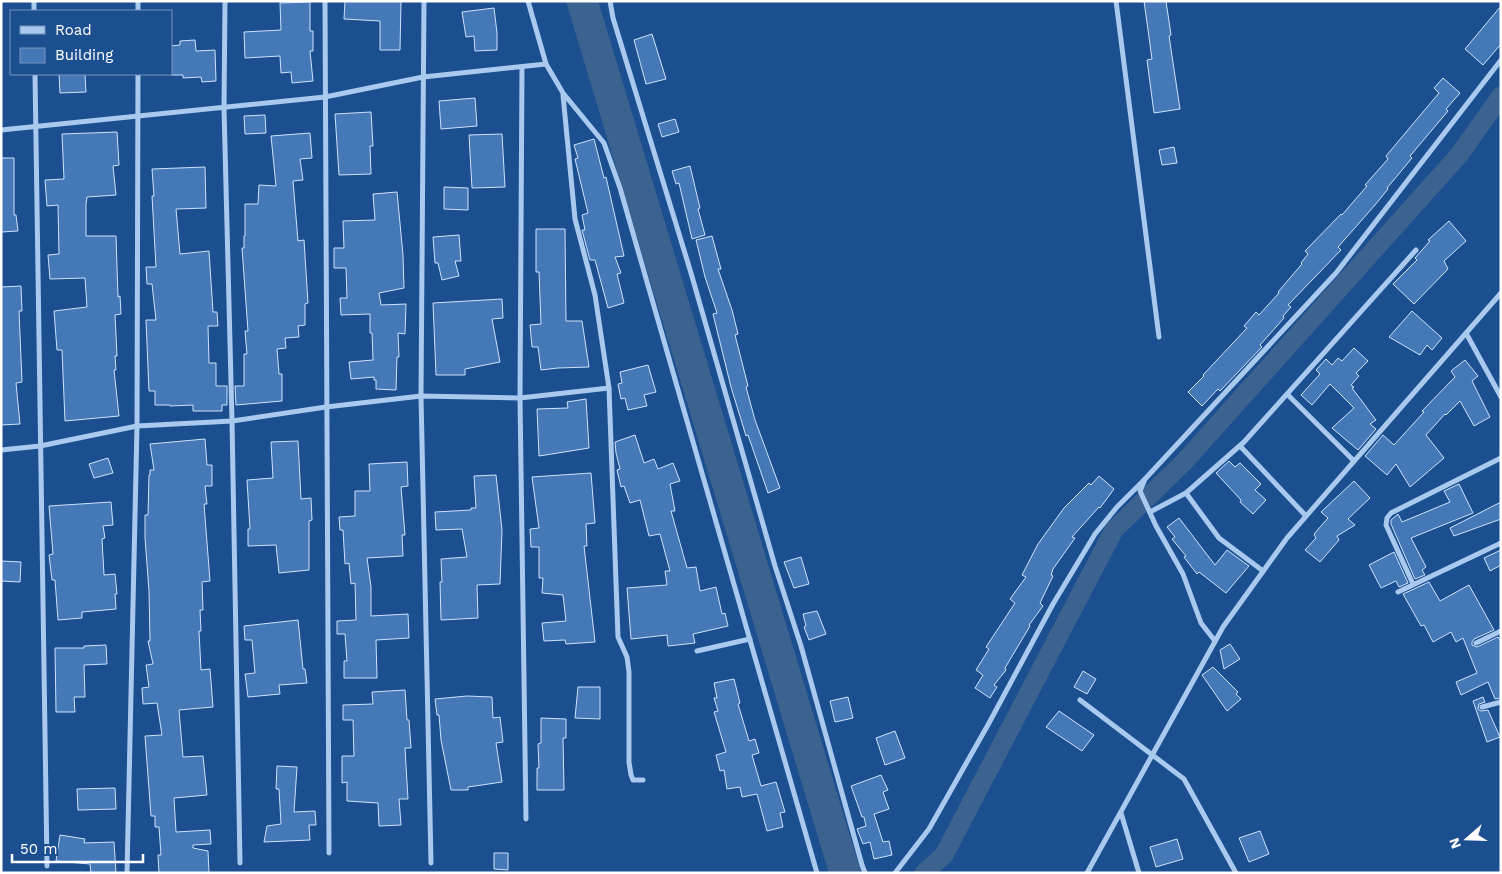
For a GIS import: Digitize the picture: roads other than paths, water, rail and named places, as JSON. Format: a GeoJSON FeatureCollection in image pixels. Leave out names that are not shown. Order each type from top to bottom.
{"type":"FeatureCollection","features":[{"type":"Feature","properties":{"kind":"street"},"geometry":{"type":"LineString","coordinates":[[224,1],[224,108],[240,863]]}},
{"type":"Feature","properties":{"kind":"street"},"geometry":{"type":"LineString","coordinates":[[325,1],[328,854]]}},
{"type":"Feature","properties":{"kind":"street"},"geometry":{"type":"LineString","coordinates":[[424,1],[421,396],[430,863]]}},
{"type":"Feature","properties":{"kind":"street"},"geometry":{"type":"LineString","coordinates":[[528,1],[546,64],[563,94],[604,143],[620,188],[817,873]]}},
{"type":"Feature","properties":{"kind":"street"},"geometry":{"type":"LineString","coordinates":[[610,1],[613,18],[691,272],[775,566],[801,646],[865,873]]}},
{"type":"Feature","properties":{"kind":"street"},"geometry":{"type":"LineString","coordinates":[[1116,1],[1159,337]]}},
{"type":"Feature","properties":{"kind":"street"},"geometry":{"type":"LineString","coordinates":[[895,873],[928,829],[989,723],[1053,604],[1095,534],[1117,507],[1336,273],[1501,60]]}},
{"type":"Feature","properties":{"kind":"street"},"geometry":{"type":"LineString","coordinates":[[1,130],[325,97],[423,77],[546,64]]}},
{"type":"Feature","properties":{"kind":"street"},"geometry":{"type":"LineString","coordinates":[[522,67],[520,398],[526,819]]}},
{"type":"Feature","properties":{"kind":"street"},"geometry":{"type":"LineString","coordinates":[[35,75],[47,866]]}},
{"type":"Feature","properties":{"kind":"street"},"geometry":{"type":"LineString","coordinates":[[127,873],[137,426],[138,75]]}},
{"type":"Feature","properties":{"kind":"street"},"geometry":{"type":"LineString","coordinates":[[563,94],[575,219],[595,295],[609,388],[618,637],[627,657],[629,672],[629,762],[633,780],[643,780]]}},
{"type":"Feature","properties":{"kind":"street"},"geometry":{"type":"LineString","coordinates":[[1150,512],[1186,493],[1240,446],[1416,250]]}},
{"type":"Feature","properties":{"kind":"street"},"geometry":{"type":"LineString","coordinates":[[1087,873],[1215,640],[1263,571],[1287,538],[1501,293]]}},
{"type":"Feature","properties":{"kind":"street"},"geometry":{"type":"LineString","coordinates":[[1466,334],[1501,397]]}},
{"type":"Feature","properties":{"kind":"street"},"geometry":{"type":"LineString","coordinates":[[1,450],[40,446],[137,426],[232,420],[421,396],[520,398],[609,388]]}},
{"type":"Feature","properties":{"kind":"street"},"geometry":{"type":"LineString","coordinates":[[1287,394],[1354,461]]}},
{"type":"Feature","properties":{"kind":"street"},"geometry":{"type":"LineString","coordinates":[[1240,446],[1306,516]]}},
{"type":"Feature","properties":{"kind":"street"},"geometry":{"type":"LineString","coordinates":[[1413,584],[1386,525],[1387,518],[1391,513],[1501,458]]}},
{"type":"Feature","properties":{"kind":"street"},"geometry":{"type":"LineString","coordinates":[[1145,479],[1140,491],[1146,506],[1183,574],[1201,623],[1215,640]]}},
{"type":"Feature","properties":{"kind":"street"},"geometry":{"type":"LineString","coordinates":[[1186,493],[1219,538],[1263,571]]}},
{"type":"Feature","properties":{"kind":"street"},"geometry":{"type":"LineString","coordinates":[[1398,592],[1501,543]]}},
{"type":"Feature","properties":{"kind":"street"},"geometry":{"type":"LineString","coordinates":[[1476,643],[1501,631]]}},
{"type":"Feature","properties":{"kind":"street"},"geometry":{"type":"LineString","coordinates":[[697,651],[750,639]]}},
{"type":"Feature","properties":{"kind":"street"},"geometry":{"type":"LineString","coordinates":[[1080,700],[1154,754],[1184,779],[1236,873]]}},
{"type":"Feature","properties":{"kind":"street"},"geometry":{"type":"LineString","coordinates":[[1482,707],[1501,702]]}},
{"type":"Feature","properties":{"kind":"street"},"geometry":{"type":"LineString","coordinates":[[1121,813],[1139,873]]}},
{"type":"Feature","properties":{"kind":"waterway"},"geometry":{"type":"LineString","coordinates":[[582,1],[845,873]]}},
{"type":"Feature","properties":{"kind":"waterway"},"geometry":{"type":"LineString","coordinates":[[924,873],[944,855],[1114,530],[1184,462],[1459,155],[1501,96]]}}]}
